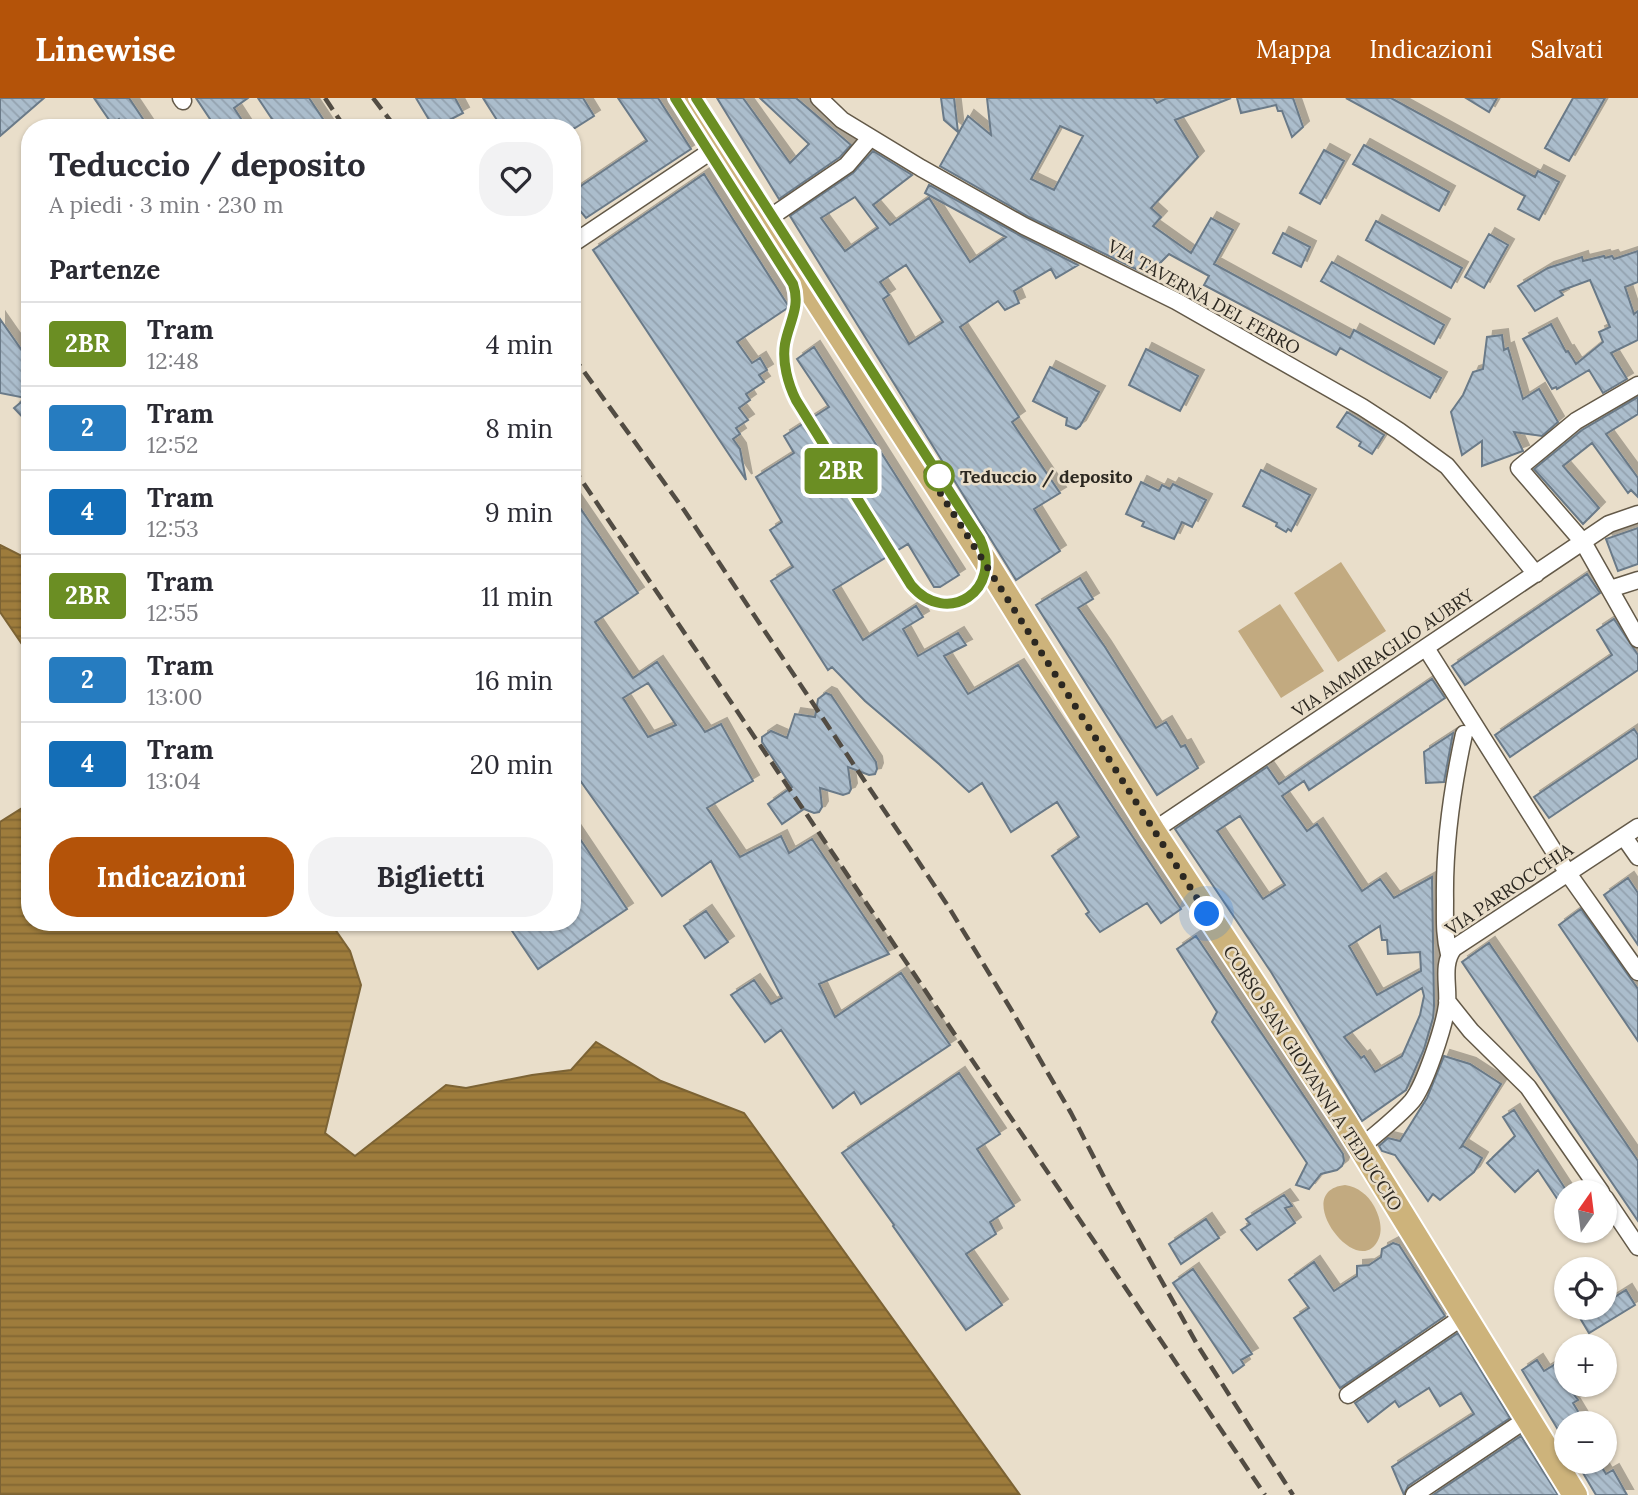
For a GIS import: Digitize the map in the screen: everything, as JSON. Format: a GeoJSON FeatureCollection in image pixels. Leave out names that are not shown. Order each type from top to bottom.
{"type":"FeatureCollection","features":[{"type":"Feature","properties":{"kind":"main road","name":"CORSO SAN GIOVANNI A TEDUCCIO"},"geometry":{"type":"LineString","coordinates":[[686,98],[984,559],[1153,831],[1360,1148],[1575,1495]]}},
{"type":"Feature","properties":{"kind":"street","name":"VIA TAVERNA DEL FERRO"},"geometry":{"type":"LineString","coordinates":[[819,98],[842,120],[870,138],[1024,226],[1176,301],[1350,400],[1399,431],[1447,466],[1536,574]]}},
{"type":"Feature","properties":{"kind":"street"},"geometry":{"type":"LineString","coordinates":[[765,221],[847,165],[870,138]]}},
{"type":"Feature","properties":{"kind":"street"},"geometry":{"type":"LineString","coordinates":[[581,238],[717,147]]}},
{"type":"Feature","properties":{"kind":"street"},"geometry":{"type":"LineString","coordinates":[[1638,384],[1576,421],[1520,468],[1583,542],[1638,639]]}},
{"type":"Feature","properties":{"kind":"street","name":"VIA AMMIRAGLIO AUBRY"},"geometry":{"type":"LineString","coordinates":[[1153,831],[1609,524],[1638,514]]}},
{"type":"Feature","properties":{"kind":"street"},"geometry":{"type":"LineString","coordinates":[[1610,589],[1638,580]]}},
{"type":"Feature","properties":{"kind":"street"},"geometry":{"type":"LineString","coordinates":[[1426,648],[1567,872],[1638,972]]}},
{"type":"Feature","properties":{"kind":"street"},"geometry":{"type":"LineString","coordinates":[[1449,954],[1445,936],[1446,851],[1454,778],[1464,734]]}},
{"type":"Feature","properties":{"kind":"street","name":"VIA PARROCCHIA"},"geometry":{"type":"LineString","coordinates":[[1360,1148],[1412,1100],[1417,1092],[1443,1027],[1449,954],[1459,942],[1638,827]]}},
{"type":"Feature","properties":{"kind":"street"},"geometry":{"type":"LineString","coordinates":[[1624,836],[1638,857]]}},
{"type":"Feature","properties":{"kind":"street"},"geometry":{"type":"LineString","coordinates":[[1447,1001],[1471,1031],[1528,1087],[1593,1180]]}},
{"type":"Feature","properties":{"kind":"street"},"geometry":{"type":"LineString","coordinates":[[1617,1216],[1638,1247]]}},
{"type":"Feature","properties":{"kind":"street"},"geometry":{"type":"LineString","coordinates":[[1348,1395],[1464,1316]]}},
{"type":"Feature","properties":{"kind":"street"},"geometry":{"type":"LineString","coordinates":[[1414,1495],[1527,1419]]}},
{"type":"Feature","properties":{"kind":"shaded area"},"geometry":{"type":"Polygon","coordinates":[[[0,545],[21,556],[21,643],[0,612],[0,545]]]}},
{"type":"Feature","properties":{"kind":"shaded area"},"geometry":{"type":"Polygon","coordinates":[[[1341,562],[1386,631],[1338,662],[1294,593],[1341,562]]]}},
{"type":"Feature","properties":{"kind":"shaded area"},"geometry":{"type":"Polygon","coordinates":[[[1280,604],[1324,671],[1281,698],[1238,631],[1280,604]]]}},
{"type":"Feature","properties":{"kind":"shaded area"},"geometry":{"type":"Polygon","coordinates":[[[21,809],[21,931],[336,931],[350,951],[361,985],[325,1133],[355,1156],[446,1085],[466,1088],[571,1070],[596,1042],[661,1081],[744,1113],[1020,1495],[0,1495],[0,822],[21,809]]]}},
{"type":"Feature","properties":{"kind":"shaded area"},"geometry":{"type":"Polygon","coordinates":[[[1345,1185],[1366,1195],[1377,1213],[1380,1234],[1370,1249],[1358,1250],[1345,1243],[1326,1217],[1324,1202],[1329,1191],[1345,1185]]]}},
{"type":"Feature","properties":{"kind":"building"},"geometry":{"type":"Polygon","coordinates":[[[0,98],[44,98],[0,136],[0,98]]]}},
{"type":"Feature","properties":{"kind":"building"},"geometry":{"type":"Polygon","coordinates":[[[94,98],[129,98],[143,119],[119,119],[109,119],[94,98]]]}},
{"type":"Feature","properties":{"kind":"building"},"geometry":{"type":"Polygon","coordinates":[[[196,98],[248,98],[234,108],[241,119],[210,119],[196,98]]]}},
{"type":"Feature","properties":{"kind":"building"},"geometry":{"type":"Polygon","coordinates":[[[258,98],[309,98],[323,119],[272,119],[258,98]]]}},
{"type":"Feature","properties":{"kind":"building"},"geometry":{"type":"Polygon","coordinates":[[[416,98],[455,98],[463,113],[451,119],[429,119],[416,98]]]}},
{"type":"Feature","properties":{"kind":"building"},"geometry":{"type":"Polygon","coordinates":[[[483,98],[583,98],[594,116],[581,124],[581,119],[496,119],[483,98]]]}},
{"type":"Feature","properties":{"kind":"building"},"geometry":{"type":"Polygon","coordinates":[[[618,98],[658,98],[691,149],[586,218],[581,212],[581,186],[647,141],[618,98]]]}},
{"type":"Feature","properties":{"kind":"building"},"geometry":{"type":"Polygon","coordinates":[[[717,98],[743,98],[790,163],[809,144],[760,98],[796,98],[851,145],[840,157],[779,199],[717,98]]]}},
{"type":"Feature","properties":{"kind":"building"},"geometry":{"type":"Polygon","coordinates":[[[941,98],[954,98],[958,132],[944,120],[941,98]]]}},
{"type":"Feature","properties":{"kind":"building"},"geometry":{"type":"Polygon","coordinates":[[[987,98],[1153,98],[1157,103],[1167,98],[1231,98],[1175,120],[1198,157],[1151,208],[1161,217],[1153,226],[1191,253],[1211,218],[1233,230],[1214,264],[1350,338],[1354,330],[1441,378],[1430,398],[1340,348],[1336,355],[1204,285],[1209,276],[1169,254],[1148,275],[1029,217],[940,166],[968,116],[991,135],[987,98]],[[1060,126],[1031,179],[1054,190],[1083,136],[1060,126]]]}},
{"type":"Feature","properties":{"kind":"building"},"geometry":{"type":"Polygon","coordinates":[[[1237,98],[1293,98],[1303,127],[1292,137],[1282,111],[1278,111],[1276,105],[1241,113],[1237,98]]]}},
{"type":"Feature","properties":{"kind":"building"},"geometry":{"type":"Polygon","coordinates":[[[1346,98],[1391,98],[1535,177],[1538,171],[1559,182],[1539,220],[1518,209],[1525,196],[1346,98]]]}},
{"type":"Feature","properties":{"kind":"building"},"geometry":{"type":"Polygon","coordinates":[[[1466,98],[1497,98],[1489,112],[1466,98]]]}},
{"type":"Feature","properties":{"kind":"building"},"geometry":{"type":"Polygon","coordinates":[[[1573,98],[1605,98],[1569,161],[1545,148],[1573,98]]]}},
{"type":"Feature","properties":{"kind":"building"},"geometry":{"type":"Polygon","coordinates":[[[1364,145],[1449,192],[1439,211],[1353,164],[1364,145]]]}},
{"type":"Feature","properties":{"kind":"building"},"geometry":{"type":"Polygon","coordinates":[[[1324,150],[1344,161],[1320,204],[1300,193],[1324,150]]]}},
{"type":"Feature","properties":{"kind":"building"},"geometry":{"type":"Polygon","coordinates":[[[873,151],[912,175],[873,205],[890,225],[929,198],[970,262],[1006,237],[925,193],[929,185],[1078,265],[1056,278],[1051,269],[1014,291],[1019,303],[1005,310],[998,301],[960,327],[1019,417],[1012,422],[1060,493],[1034,509],[1060,551],[1016,580],[790,216],[853,173],[873,151]],[[855,197],[821,218],[845,251],[878,228],[855,197]],[[906,265],[880,282],[889,295],[883,299],[909,344],[943,322],[906,265]]]}},
{"type":"Feature","properties":{"kind":"building"},"geometry":{"type":"Polygon","coordinates":[[[704,174],[789,307],[737,342],[752,363],[760,358],[767,370],[759,375],[764,382],[746,394],[750,400],[739,408],[748,420],[736,428],[740,434],[733,439],[740,449],[746,480],[593,250],[704,174]]]}},
{"type":"Feature","properties":{"kind":"building"},"geometry":{"type":"Polygon","coordinates":[[[1376,221],[1462,268],[1451,288],[1366,240],[1376,221]]]}},
{"type":"Feature","properties":{"kind":"building"},"geometry":{"type":"Polygon","coordinates":[[[1283,233],[1310,247],[1301,267],[1273,253],[1283,233]]]}},
{"type":"Feature","properties":{"kind":"building"},"geometry":{"type":"Polygon","coordinates":[[[1489,234],[1508,245],[1484,288],[1465,277],[1489,234]]]}},
{"type":"Feature","properties":{"kind":"building"},"geometry":{"type":"Polygon","coordinates":[[[1638,251],[1638,282],[1625,287],[1634,314],[1638,311],[1638,340],[1611,353],[1627,379],[1603,393],[1589,370],[1557,389],[1552,389],[1523,339],[1551,324],[1566,352],[1568,351],[1576,364],[1603,342],[1599,332],[1610,327],[1590,280],[1560,291],[1563,295],[1535,311],[1518,286],[1548,268],[1582,257],[1583,261],[1604,256],[1612,256],[1614,259],[1638,251]]]}},
{"type":"Feature","properties":{"kind":"building"},"geometry":{"type":"Polygon","coordinates":[[[1332,262],[1444,325],[1434,344],[1321,281],[1332,262]]]}},
{"type":"Feature","properties":{"kind":"building"},"geometry":{"type":"Polygon","coordinates":[[[0,319],[21,349],[21,397],[0,393],[0,319]]]}},
{"type":"Feature","properties":{"kind":"building"},"geometry":{"type":"Polygon","coordinates":[[[1502,335],[1504,350],[1508,348],[1523,399],[1539,389],[1558,422],[1542,436],[1514,432],[1523,451],[1482,466],[1482,441],[1462,455],[1451,412],[1463,395],[1473,372],[1483,369],[1487,337],[1502,335]]]}},
{"type":"Feature","properties":{"kind":"building"},"geometry":{"type":"Polygon","coordinates":[[[814,347],[959,575],[940,587],[934,587],[908,544],[833,590],[863,640],[916,606],[923,617],[903,629],[918,656],[958,633],[966,645],[944,656],[968,694],[1018,665],[1181,909],[1161,923],[1147,903],[1100,932],[1086,914],[1089,912],[1052,856],[1079,837],[1057,802],[1011,832],[982,783],[969,792],[865,701],[832,667],[828,670],[771,581],[793,567],[770,530],[782,522],[756,477],[794,453],[784,436],[829,407],[797,359],[814,347]]]}},
{"type":"Feature","properties":{"kind":"building"},"geometry":{"type":"Polygon","coordinates":[[[1146,349],[1198,376],[1180,411],[1129,385],[1146,349]]]}},
{"type":"Feature","properties":{"kind":"building"},"geometry":{"type":"Polygon","coordinates":[[[1050,367],[1099,392],[1076,429],[1066,425],[1067,418],[1033,401],[1050,367]]]}},
{"type":"Feature","properties":{"kind":"building"},"geometry":{"type":"Polygon","coordinates":[[[1638,397],[1638,414],[1606,434],[1638,478],[1638,497],[1631,490],[1628,493],[1592,443],[1563,466],[1599,508],[1583,524],[1534,469],[1582,430],[1638,397]]]}},
{"type":"Feature","properties":{"kind":"building"},"geometry":{"type":"Polygon","coordinates":[[[21,402],[21,415],[14,408],[21,402]]]}},
{"type":"Feature","properties":{"kind":"building"},"geometry":{"type":"Polygon","coordinates":[[[1347,412],[1384,435],[1372,454],[1359,446],[1361,442],[1337,427],[1347,412]]]}},
{"type":"Feature","properties":{"kind":"building"},"geometry":{"type":"Polygon","coordinates":[[[1261,470],[1310,495],[1291,531],[1288,529],[1286,532],[1276,526],[1277,523],[1243,506],[1261,470]]]}},
{"type":"Feature","properties":{"kind":"building"},"geometry":{"type":"Polygon","coordinates":[[[1141,482],[1159,491],[1162,485],[1170,489],[1173,484],[1206,500],[1192,527],[1182,522],[1174,539],[1142,526],[1144,522],[1126,514],[1141,482]]]}},
{"type":"Feature","properties":{"kind":"building"},"geometry":{"type":"Polygon","coordinates":[[[581,509],[638,593],[595,622],[633,678],[657,662],[705,732],[721,724],[753,781],[707,808],[740,857],[781,836],[789,853],[812,839],[889,954],[819,984],[835,1017],[901,973],[950,1045],[861,1104],[854,1092],[833,1108],[781,1030],[765,1042],[731,995],[754,980],[771,1004],[782,998],[711,861],[662,896],[581,782],[581,509]],[[648,683],[623,698],[648,737],[676,725],[648,683]]]}},
{"type":"Feature","properties":{"kind":"building"},"geometry":{"type":"Polygon","coordinates":[[[1638,528],[1638,564],[1618,571],[1606,539],[1638,528]]]}},
{"type":"Feature","properties":{"kind":"building"},"geometry":{"type":"Polygon","coordinates":[[[1587,574],[1600,593],[1465,685],[1452,666],[1587,574]]]}},
{"type":"Feature","properties":{"kind":"building"},"geometry":{"type":"Polygon","coordinates":[[[1080,578],[1093,599],[1078,608],[1156,728],[1166,722],[1181,747],[1185,745],[1198,768],[1157,795],[1036,605],[1080,578]]]}},
{"type":"Feature","properties":{"kind":"building"},"geometry":{"type":"Polygon","coordinates":[[[1614,619],[1638,655],[1638,670],[1510,757],[1495,735],[1612,655],[1597,630],[1614,619]]]}},
{"type":"Feature","properties":{"kind":"building"},"geometry":{"type":"Polygon","coordinates":[[[1432,679],[1445,698],[1309,790],[1304,781],[1282,796],[1307,831],[1317,824],[1362,891],[1380,879],[1394,898],[1432,877],[1433,1018],[1424,1049],[1406,1090],[1362,1121],[1271,972],[1175,829],[1267,767],[1279,784],[1432,679]],[[1240,816],[1217,831],[1263,899],[1285,885],[1240,816]],[[1380,926],[1349,946],[1377,995],[1421,971],[1420,952],[1388,954],[1387,940],[1382,940],[1380,926]],[[1422,988],[1344,1037],[1361,1058],[1364,1056],[1375,1072],[1402,1056],[1420,1015],[1424,996],[1422,988]]]}},
{"type":"Feature","properties":{"kind":"building"},"geometry":{"type":"Polygon","coordinates":[[[826,693],[831,695],[876,762],[877,769],[875,774],[869,775],[848,767],[851,789],[849,793],[843,795],[820,788],[822,807],[819,812],[804,809],[782,824],[768,804],[792,787],[762,742],[762,737],[771,731],[787,738],[795,714],[815,717],[818,699],[826,693]]]}},
{"type":"Feature","properties":{"kind":"building"},"geometry":{"type":"Polygon","coordinates":[[[1634,729],[1638,735],[1638,758],[1549,818],[1534,797],[1634,729]]]}},
{"type":"Feature","properties":{"kind":"building"},"geometry":{"type":"Polygon","coordinates":[[[1453,733],[1444,782],[1426,783],[1424,752],[1453,733]]]}},
{"type":"Feature","properties":{"kind":"building"},"geometry":{"type":"Polygon","coordinates":[[[581,840],[627,909],[538,969],[512,931],[581,931],[581,840]]]}},
{"type":"Feature","properties":{"kind":"building"},"geometry":{"type":"Polygon","coordinates":[[[1628,878],[1638,893],[1638,945],[1604,895],[1628,878]]]}},
{"type":"Feature","properties":{"kind":"building"},"geometry":{"type":"Polygon","coordinates":[[[1581,909],[1638,989],[1638,1041],[1559,925],[1581,909]]]}},
{"type":"Feature","properties":{"kind":"building"},"geometry":{"type":"Polygon","coordinates":[[[706,911],[728,942],[705,958],[684,926],[706,911]]]}},
{"type":"Feature","properties":{"kind":"building"},"geometry":{"type":"Polygon","coordinates":[[[1196,936],[1343,1154],[1342,1166],[1321,1174],[1309,1189],[1296,1185],[1307,1163],[1212,1022],[1217,1012],[1177,949],[1196,936]]]}},
{"type":"Feature","properties":{"kind":"building"},"geometry":{"type":"Polygon","coordinates":[[[1489,943],[1638,1161],[1638,1221],[1617,1190],[1617,1180],[1610,1180],[1462,962],[1489,943]]]}},
{"type":"Feature","properties":{"kind":"building"},"geometry":{"type":"Polygon","coordinates":[[[1444,1056],[1470,1064],[1501,1084],[1461,1147],[1482,1158],[1474,1172],[1440,1200],[1433,1194],[1428,1201],[1395,1155],[1382,1151],[1379,1146],[1388,1138],[1400,1141],[1427,1098],[1444,1056]]]}},
{"type":"Feature","properties":{"kind":"building"},"geometry":{"type":"Polygon","coordinates":[[[959,1073],[1000,1134],[977,1149],[1014,1206],[990,1222],[996,1234],[966,1254],[1002,1305],[966,1330],[842,1153],[959,1073]]]}},
{"type":"Feature","properties":{"kind":"building"},"geometry":{"type":"Polygon","coordinates":[[[1514,1110],[1560,1180],[1554,1180],[1554,1194],[1538,1170],[1515,1192],[1487,1163],[1515,1136],[1503,1117],[1514,1110]]]}},
{"type":"Feature","properties":{"kind":"building"},"geometry":{"type":"Polygon","coordinates":[[[1284,1195],[1292,1206],[1285,1208],[1295,1223],[1257,1250],[1241,1230],[1250,1224],[1246,1219],[1284,1195]]]}},
{"type":"Feature","properties":{"kind":"building"},"geometry":{"type":"Polygon","coordinates":[[[1206,1219],[1219,1238],[1181,1264],[1169,1244],[1206,1219]]]}},
{"type":"Feature","properties":{"kind":"building"},"geometry":{"type":"Polygon","coordinates":[[[1393,1243],[1399,1245],[1445,1316],[1340,1388],[1294,1318],[1309,1308],[1289,1280],[1314,1262],[1334,1291],[1357,1276],[1357,1266],[1369,1265],[1381,1257],[1382,1249],[1393,1243]]]}},
{"type":"Feature","properties":{"kind":"building"},"geometry":{"type":"Polygon","coordinates":[[[1193,1269],[1252,1354],[1241,1360],[1244,1365],[1233,1373],[1173,1283],[1193,1269]]]}},
{"type":"Feature","properties":{"kind":"building"},"geometry":{"type":"Polygon","coordinates":[[[1626,1290],[1635,1305],[1617,1316],[1617,1296],[1626,1290]]]}},
{"type":"Feature","properties":{"kind":"building"},"geometry":{"type":"Polygon","coordinates":[[[1581,1320],[1610,1320],[1589,1333],[1581,1320]]]}},
{"type":"Feature","properties":{"kind":"building"},"geometry":{"type":"Polygon","coordinates":[[[1458,1333],[1510,1418],[1408,1486],[1404,1495],[1392,1467],[1474,1414],[1461,1393],[1440,1406],[1429,1388],[1399,1407],[1395,1401],[1368,1422],[1355,1403],[1458,1333]]]}},
{"type":"Feature","properties":{"kind":"building"},"geometry":{"type":"Polygon","coordinates":[[[1537,1360],[1544,1371],[1554,1365],[1554,1397],[1576,1397],[1578,1400],[1573,1403],[1578,1411],[1554,1411],[1554,1423],[1522,1370],[1537,1360]]]}},
{"type":"Feature","properties":{"kind":"building"},"geometry":{"type":"Polygon","coordinates":[[[1521,1436],[1558,1495],[1433,1495],[1521,1436]]]}},
{"type":"Feature","properties":{"kind":"building"},"geometry":{"type":"Polygon","coordinates":[[[1584,1474],[1615,1474],[1627,1495],[1596,1495],[1584,1474]]]}},
{"type":"Feature","properties":{"kind":"tram line"},"geometry":{"type":"LineString","coordinates":[[675,98],[793,284],[796,306],[784,352],[786,373],[793,393],[809,420]]}},
{"type":"Feature","properties":{"kind":"tram line","name":"2BR"},"geometry":{"type":"LineString","coordinates":[[675,98],[793,284],[797,295],[796,313],[784,354],[788,379],[796,400],[917,592],[936,603],[957,603],[968,598],[981,584],[986,568],[987,559],[980,539],[696,98]]}},
{"type":"Feature","properties":{"kind":"tram line"},"geometry":{"type":"LineString","coordinates":[[696,98],[977,534],[984,550],[985,565],[976,591],[966,600],[954,604],[940,604],[925,598],[915,589],[892,554]]}},
{"type":"Feature","properties":{"kind":"railway"},"geometry":{"type":"LineString","coordinates":[[325,98],[339,119]]}},
{"type":"Feature","properties":{"kind":"railway"},"geometry":{"type":"LineString","coordinates":[[373,98],[389,119]]}},
{"type":"Feature","properties":{"kind":"railway"},"geometry":{"type":"LineString","coordinates":[[581,367],[684,510],[948,906],[1071,1113],[1198,1346],[1293,1495]]}},
{"type":"Feature","properties":{"kind":"railway"},"geometry":{"type":"LineString","coordinates":[[581,479],[1265,1495]]}},
{"type":"Feature","properties":{"kind":"place","name":"Teduccio / deposito"},"geometry":{"type":"Point","coordinates":[939,476]}},
{"type":"Feature","properties":{"kind":"route"},"geometry":{"type":"LineString","coordinates":[[939,476],[927,472],[1207,914]]}}]}
